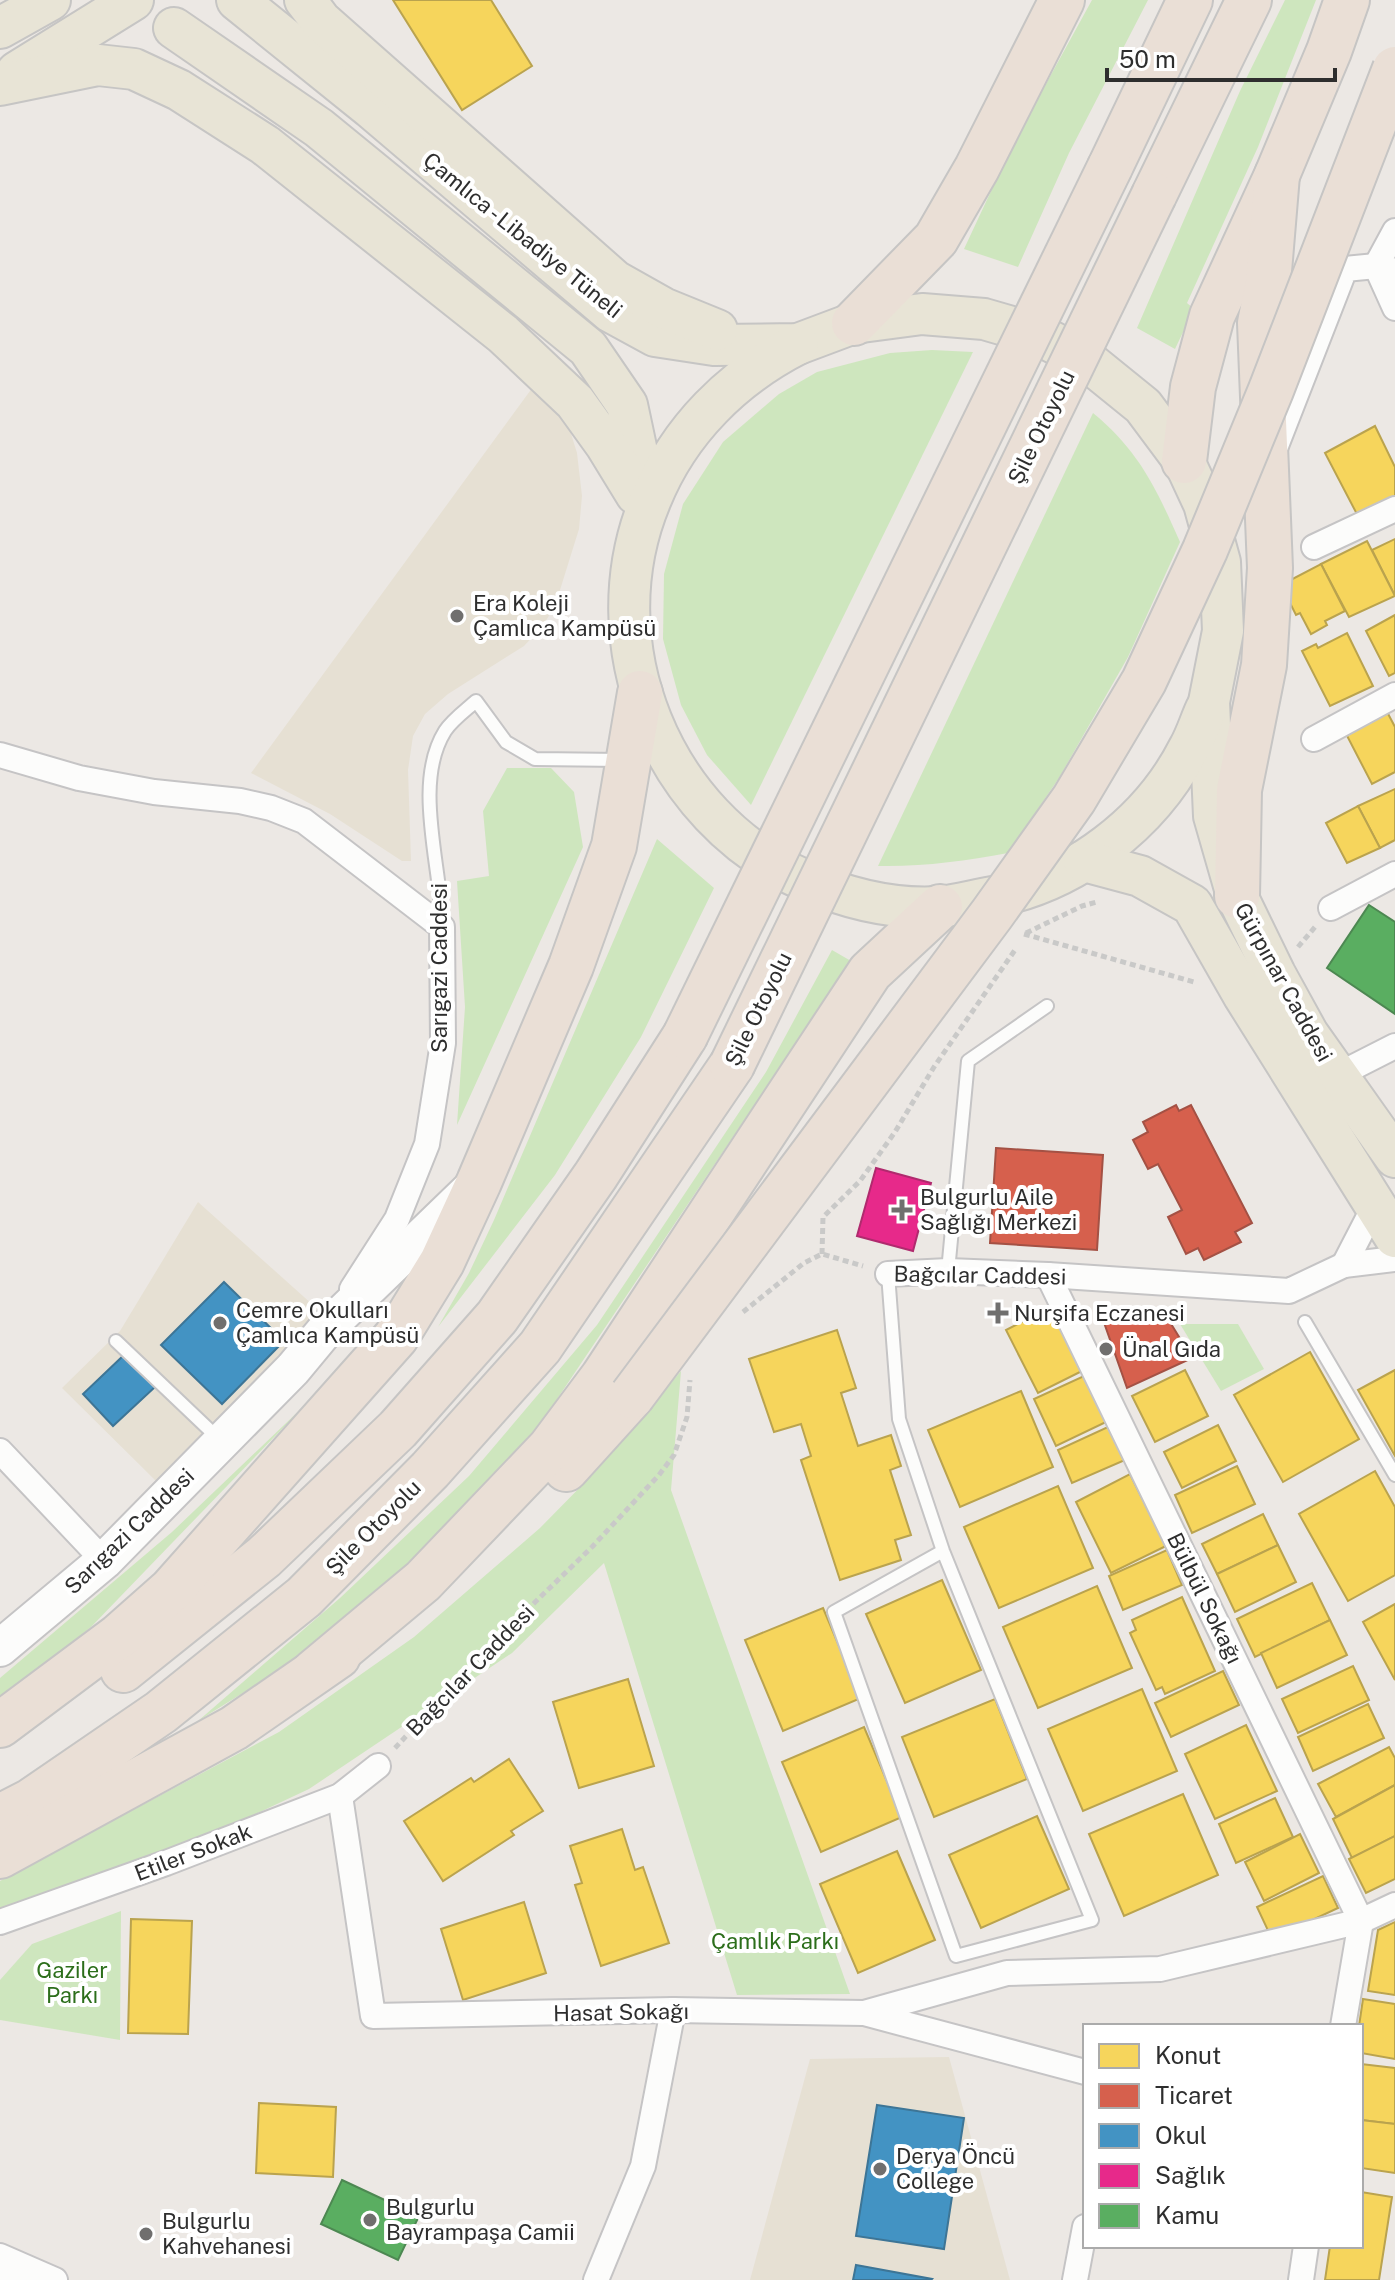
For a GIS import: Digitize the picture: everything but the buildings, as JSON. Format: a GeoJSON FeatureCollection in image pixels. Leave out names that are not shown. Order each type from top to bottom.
{"type":"FeatureCollection","features":[{"type":"Feature","properties":{"kind":"highway"},"geometry":{"type":"LineString","coordinates":[[854,323],[936,239],[977,168],[1062,0]]}},
{"type":"Feature","properties":{"kind":"highway"},"geometry":{"type":"LineString","coordinates":[[0,1752],[118,1674],[264,1557],[398,1429],[497,1317],[596,1175],[685,1036],[1190,0]]}},
{"type":"Feature","properties":{"kind":"highway","name":"Şile Otoyolu"},"geometry":{"type":"LineString","coordinates":[[0,1817],[31,1801],[161,1712],[304,1597],[430,1470],[540,1347],[732,1065],[1249,0]]}},
{"type":"Feature","properties":{"kind":"highway"},"geometry":{"type":"LineString","coordinates":[[1184,461],[1193,387],[1212,316],[1277,175],[1347,0]]}},
{"type":"Feature","properties":{"kind":"highway"},"geometry":{"type":"LineString","coordinates":[[0,1856],[234,1728],[314,1672],[435,1595],[518,1522],[632,1396],[992,914],[1074,799],[1144,681],[1205,550],[1271,390],[1395,69]]}},
{"type":"Feature","properties":{"kind":"highway"},"geometry":{"type":"LineString","coordinates":[[1237,896],[1239,790],[1264,665],[1270,568],[1260,323],[1268,283],[1277,175]]}},
{"type":"Feature","properties":{"kind":"highway"},"geometry":{"type":"LineString","coordinates":[[0,1725],[119,1636],[171,1590],[396,1337],[442,1262],[571,966],[614,846],[640,693]]}},
{"type":"Feature","properties":{"kind":"highway"},"geometry":{"type":"LineString","coordinates":[[314,1672],[423,1581],[550,1448],[603,1377],[870,972],[940,907]]}},
{"type":"Feature","properties":{"kind":"main road"},"geometry":{"type":"LineString","coordinates":[[0,28],[50,0]]}},
{"type":"Feature","properties":{"kind":"main road"},"geometry":{"type":"LineString","coordinates":[[0,84],[133,0]]}},
{"type":"Feature","properties":{"kind":"main road","name":"Çamlıca - Libadiye Tüneli"},"geometry":{"type":"LineString","coordinates":[[237,0],[371,108],[611,312],[655,336],[714,345],[798,344],[854,323],[922,314],[984,319],[1039,335],[1085,359],[1143,406],[1184,461]]}},
{"type":"Feature","properties":{"kind":"main road"},"geometry":{"type":"LineString","coordinates":[[305,0],[321,21],[615,281],[663,308],[754,344]]}},
{"type":"Feature","properties":{"kind":"main road"},"geometry":{"type":"LineString","coordinates":[[1329,51],[1353,0]]}},
{"type":"Feature","properties":{"kind":"main road","name":"Çamlıca - Libadiye Tüneli"},"geometry":{"type":"LineString","coordinates":[[174,28],[319,128],[588,348],[627,405],[637,452],[636,545]]}},
{"type":"Feature","properties":{"kind":"main road"},"geometry":{"type":"LineString","coordinates":[[0,84],[98,65],[134,69],[179,90],[265,145],[503,334],[575,402],[636,494]]}},
{"type":"Feature","properties":{"kind":"main road"},"geometry":{"type":"LineString","coordinates":[[798,344],[768,359],[734,385],[706,412],[673,456],[650,499],[636,545],[629,594],[630,640],[640,693],[661,746],[691,793],[731,835],[780,869],[836,894],[894,905],[940,907],[1023,891],[1084,861],[1124,831],[1161,792],[1189,749],[1209,702]]}},
{"type":"Feature","properties":{"kind":"main road","name":"Gürpınar Caddesi"},"geometry":{"type":"LineString","coordinates":[[1184,461],[1204,504],[1220,562],[1223,631],[1209,702],[1214,816],[1237,896],[1308,1034],[1395,1157]]}},
{"type":"Feature","properties":{"kind":"main road","name":"Gürpınar Caddesi"},"geometry":{"type":"LineString","coordinates":[[1084,861],[1140,876],[1192,905],[1244,996],[1384,1222]]}},
{"type":"Feature","properties":{"kind":"main road"},"geometry":{"type":"LineString","coordinates":[[327,1328],[479,1182]]}},
{"type":"Feature","properties":{"kind":"main road","name":"Sarıgazi Caddesi"},"geometry":{"type":"LineString","coordinates":[[0,1648],[104,1561],[293,1369],[327,1328]]}},
{"type":"Feature","properties":{"kind":"main road"},"geometry":{"type":"LineString","coordinates":[[0,2278],[22,2280]]}},
{"type":"Feature","properties":{"kind":"street"},"geometry":{"type":"LineString","coordinates":[[1395,231],[1386,269],[1395,308]]}},
{"type":"Feature","properties":{"kind":"street"},"geometry":{"type":"LineString","coordinates":[[1266,472],[1345,269],[1386,269]]}},
{"type":"Feature","properties":{"kind":"street"},"geometry":{"type":"LineString","coordinates":[[1314,547],[1395,509]]}},
{"type":"Feature","properties":{"kind":"street"},"geometry":{"type":"LineString","coordinates":[[1314,739],[1395,695]]}},
{"type":"Feature","properties":{"kind":"street"},"geometry":{"type":"LineString","coordinates":[[0,755],[79,778],[271,808],[304,821],[442,927]]}},
{"type":"Feature","properties":{"kind":"street"},"geometry":{"type":"LineString","coordinates":[[1331,908],[1395,874]]}},
{"type":"Feature","properties":{"kind":"street","name":"Sarıgazi Caddesi"},"geometry":{"type":"LineString","coordinates":[[327,1328],[397,1219],[427,1144],[443,1043],[442,927]]}},
{"type":"Feature","properties":{"kind":"street"},"geometry":{"type":"LineString","coordinates":[[1336,1076],[1395,1046]]}},
{"type":"Feature","properties":{"kind":"street","name":"Gürpınar Caddesi"},"geometry":{"type":"LineString","coordinates":[[1344,1265],[1384,1222]]}},
{"type":"Feature","properties":{"kind":"street","name":"Bağcılar Caddesi"},"geometry":{"type":"LineString","coordinates":[[888,1274],[948,1271],[1048,1275],[1289,1291],[1344,1265],[1395,1259]]}},
{"type":"Feature","properties":{"kind":"street","name":"Bülbül Sokağı"},"geometry":{"type":"LineString","coordinates":[[1048,1275],[1361,1921]]}},
{"type":"Feature","properties":{"kind":"street"},"geometry":{"type":"LineString","coordinates":[[0,1451],[104,1561]]}},
{"type":"Feature","properties":{"kind":"street","name":"Etiler Sokak"},"geometry":{"type":"LineString","coordinates":[[0,1922],[340,1796],[378,1766]]}},
{"type":"Feature","properties":{"kind":"street","name":"Hasat Sokağı"},"geometry":{"type":"LineString","coordinates":[[340,1796],[373,2016],[673,2010],[864,2013],[1083,2071]]}},
{"type":"Feature","properties":{"kind":"street"},"geometry":{"type":"LineString","coordinates":[[864,2013],[1007,1973],[1160,1969],[1361,1921],[1395,1905]]}},
{"type":"Feature","properties":{"kind":"street"},"geometry":{"type":"LineString","coordinates":[[1343,2024],[1361,1921]]}},
{"type":"Feature","properties":{"kind":"street"},"geometry":{"type":"LineString","coordinates":[[596,2280],[643,2166],[673,2010]]}},
{"type":"Feature","properties":{"kind":"street"},"geometry":{"type":"LineString","coordinates":[[1075,2280],[1083,2238]]}},
{"type":"Feature","properties":{"kind":"street"},"geometry":{"type":"LineString","coordinates":[[1301,2280],[1306,2248]]}},
{"type":"Feature","properties":{"kind":"street"},"geometry":{"type":"LineString","coordinates":[[0,2256],[55,2280]]}},
{"type":"Feature","properties":{"kind":"lane","name":"Sarıgazi Caddesi"},"geometry":{"type":"LineString","coordinates":[[442,927],[430,792],[432,759],[446,729],[476,701],[506,742],[535,759],[629,760]]}},
{"type":"Feature","properties":{"kind":"lane"},"geometry":{"type":"LineString","coordinates":[[948,1271],[968,1061],[1047,1006]]}},
{"type":"Feature","properties":{"kind":"lane"},"geometry":{"type":"LineString","coordinates":[[888,1274],[899,1419],[943,1551],[1092,1920],[956,1956],[834,1612],[943,1551]]}},
{"type":"Feature","properties":{"kind":"lane"},"geometry":{"type":"LineString","coordinates":[[1305,1322],[1395,1475]]}},
{"type":"Feature","properties":{"kind":"lane"},"geometry":{"type":"LineString","coordinates":[[116,1341],[221,1441]]}},
{"type":"Feature","properties":{"kind":"path"},"geometry":{"type":"LineString","coordinates":[[1025,933],[1082,906],[1106,900]]}},
{"type":"Feature","properties":{"kind":"path"},"geometry":{"type":"LineString","coordinates":[[1275,974],[1331,908]]}},
{"type":"Feature","properties":{"kind":"path","name":"Bağcılar Caddesi"},"geometry":{"type":"LineString","coordinates":[[737,1317],[804,1263],[822,1254],[888,1274]]}},
{"type":"Feature","properties":{"kind":"path","name":"Bağcılar Caddesi"},"geometry":{"type":"LineString","coordinates":[[378,1766],[498,1638],[592,1547],[659,1475],[674,1455],[687,1417],[690,1381],[697,1369]]}},
{"type":"Feature","properties":{"kind":"shaded area","name":"Era Koleji Çamlıca Kampüsü"},"geometry":{"type":"Polygon","coordinates":[[[538,380],[568,424],[577,453],[582,496],[579,529],[555,606],[542,627],[524,646],[448,694],[425,714],[413,736],[408,770],[411,861],[402,861],[330,814],[251,773],[538,380]]]}},
{"type":"Feature","properties":{"kind":"shaded area","name":"Cemre Okulları Çamlıca Kampüsü"},"geometry":{"type":"Polygon","coordinates":[[[198,1202],[323,1314],[221,1428],[156,1481],[62,1388],[120,1331],[198,1202]]]}},
{"type":"Feature","properties":{"kind":"shaded area","name":"Derya Öncü College"},"geometry":{"type":"Polygon","coordinates":[[[949,2057],[1010,2280],[750,2280],[810,2059],[949,2057]]]}},
{"type":"Feature","properties":{"kind":"green space"},"geometry":{"type":"Polygon","coordinates":[[[1092,0],[1148,0],[1069,153],[1018,267],[964,249],[1013,144],[1092,0]]]}},
{"type":"Feature","properties":{"kind":"green space"},"geometry":{"type":"Polygon","coordinates":[[[1285,0],[1316,0],[1258,147],[1187,303],[1194,309],[1175,349],[1137,328],[1240,91],[1285,0]]]}},
{"type":"Feature","properties":{"kind":"green space"},"geometry":{"type":"Polygon","coordinates":[[[932,350],[973,352],[751,805],[707,755],[681,705],[663,639],[664,574],[683,504],[723,442],[779,394],[817,372],[890,353],[932,350]]]}},
{"type":"Feature","properties":{"kind":"green space"},"geometry":{"type":"Polygon","coordinates":[[[1093,413],[1123,442],[1145,472],[1180,542],[1128,657],[1059,778],[1008,853],[943,863],[878,866],[1093,413]]]}},
{"type":"Feature","properties":{"kind":"green space"},"geometry":{"type":"Polygon","coordinates":[[[507,768],[551,768],[574,792],[583,847],[457,1125],[465,1007],[457,881],[489,876],[483,811],[507,768]]]}},
{"type":"Feature","properties":{"kind":"green space"},"geometry":{"type":"Polygon","coordinates":[[[657,839],[714,888],[641,1037],[555,1175],[438,1327],[469,1273],[494,1220],[657,839]]]}},
{"type":"Feature","properties":{"kind":"green space"},"geometry":{"type":"Polygon","coordinates":[[[832,950],[851,961],[541,1423],[363,1618],[198,1721],[340,1598],[469,1476],[597,1325],[766,1072],[832,950]]]}},
{"type":"Feature","properties":{"kind":"green space"},"geometry":{"type":"Polygon","coordinates":[[[1180,1324],[1238,1324],[1264,1369],[1221,1391],[1180,1324]]]}},
{"type":"Feature","properties":{"kind":"green space","name":"Çamlık Parkı"},"geometry":{"type":"Polygon","coordinates":[[[681,1371],[671,1490],[850,1994],[737,1995],[604,1563],[512,1653],[309,1789],[0,1933],[0,1881],[279,1732],[414,1637],[540,1528],[596,1471],[681,1371]]]}},
{"type":"Feature","properties":{"kind":"green space"},"geometry":{"type":"Polygon","coordinates":[[[307,1403],[92,1626],[0,1702],[0,1678],[172,1532],[307,1403]]]}},
{"type":"Feature","properties":{"kind":"green space","name":"Gaziler Parkı"},"geometry":{"type":"Polygon","coordinates":[[[121,1911],[120,2040],[0,2020],[0,1980],[32,1944],[121,1911]]]}},
{"type":"Feature","properties":{"kind":"place","name":"Era Koleji Çamlıca Kampüsü"},"geometry":{"type":"Point","coordinates":[457,616]}},
{"type":"Feature","properties":{"kind":"place","name":"Bulgurlu Aile Sağlığı Merkezi"},"geometry":{"type":"Point","coordinates":[902,1210]}},
{"type":"Feature","properties":{"kind":"place","name":"Nurşifa Eczanesi"},"geometry":{"type":"Point","coordinates":[998,1313]}},
{"type":"Feature","properties":{"kind":"place","name":"Cemre Okulları Çamlıca Kampüsü"},"geometry":{"type":"Point","coordinates":[220,1323]}},
{"type":"Feature","properties":{"kind":"place","name":"Ünal Gıda"},"geometry":{"type":"Point","coordinates":[1106,1349]}},
{"type":"Feature","properties":{"kind":"place","name":"Derya Öncü College"},"geometry":{"type":"Point","coordinates":[880,2169]}},
{"type":"Feature","properties":{"kind":"place","name":"Bulgurlu Bayrampaşa Camii"},"geometry":{"type":"Point","coordinates":[370,2220]}},
{"type":"Feature","properties":{"kind":"place","name":"Bulgurlu Kahvehanesi"},"geometry":{"type":"Point","coordinates":[146,2234]}}]}
